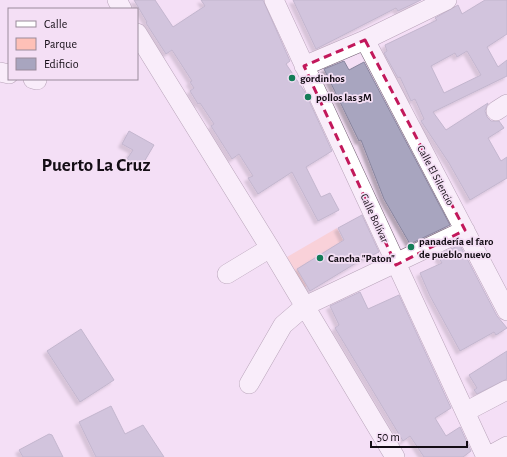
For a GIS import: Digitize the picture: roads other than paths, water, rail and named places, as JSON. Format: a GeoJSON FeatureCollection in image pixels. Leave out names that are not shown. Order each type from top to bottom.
{"type":"FeatureCollection","features":[{"type":"Feature","properties":{"kind":"street","name":"Calle Bolívar"},"geometry":{"type":"LineString","coordinates":[[274,0],[486,457]]}},
{"type":"Feature","properties":{"kind":"street"},"geometry":{"type":"LineString","coordinates":[[304,66],[365,40],[447,0]]}},
{"type":"Feature","properties":{"kind":"street"},"geometry":{"type":"LineString","coordinates":[[138,35],[270,248],[395,457]]}},
{"type":"Feature","properties":{"kind":"street","name":"Calle El Silencio"},"geometry":{"type":"LineString","coordinates":[[365,40],[507,311]]}},
{"type":"Feature","properties":{"kind":"street"},"geometry":{"type":"LineString","coordinates":[[249,384],[283,325],[305,306],[465,230]]}},
{"type":"Feature","properties":{"kind":"street"},"geometry":{"type":"LineString","coordinates":[[227,274],[270,248]]}},
{"type":"Feature","properties":{"kind":"street"},"geometry":{"type":"LineString","coordinates":[[465,412],[507,390]]}},
{"type":"Feature","properties":{"kind":"street"},"geometry":{"type":"LineString","coordinates":[[486,457],[507,446]]}},
{"type":"Feature","properties":{"kind":"place","name":"gordinhos"},"geometry":{"type":"Point","coordinates":[292,78]}},
{"type":"Feature","properties":{"kind":"place","name":"pollos las 3M"},"geometry":{"type":"Point","coordinates":[308,97]}},
{"type":"Feature","properties":{"kind":"place","name":"panadería el faro de pueblo nuevo"},"geometry":{"type":"Point","coordinates":[411,247]}},
{"type":"Feature","properties":{"kind":"place","name":"Cancha \"Paton\""},"geometry":{"type":"Point","coordinates":[320,258]}},
{"type":"Feature","properties":{"kind":"district","name":"Puerto La Cruz"},"geometry":{"type":"Point","coordinates":[96,164]}}]}
